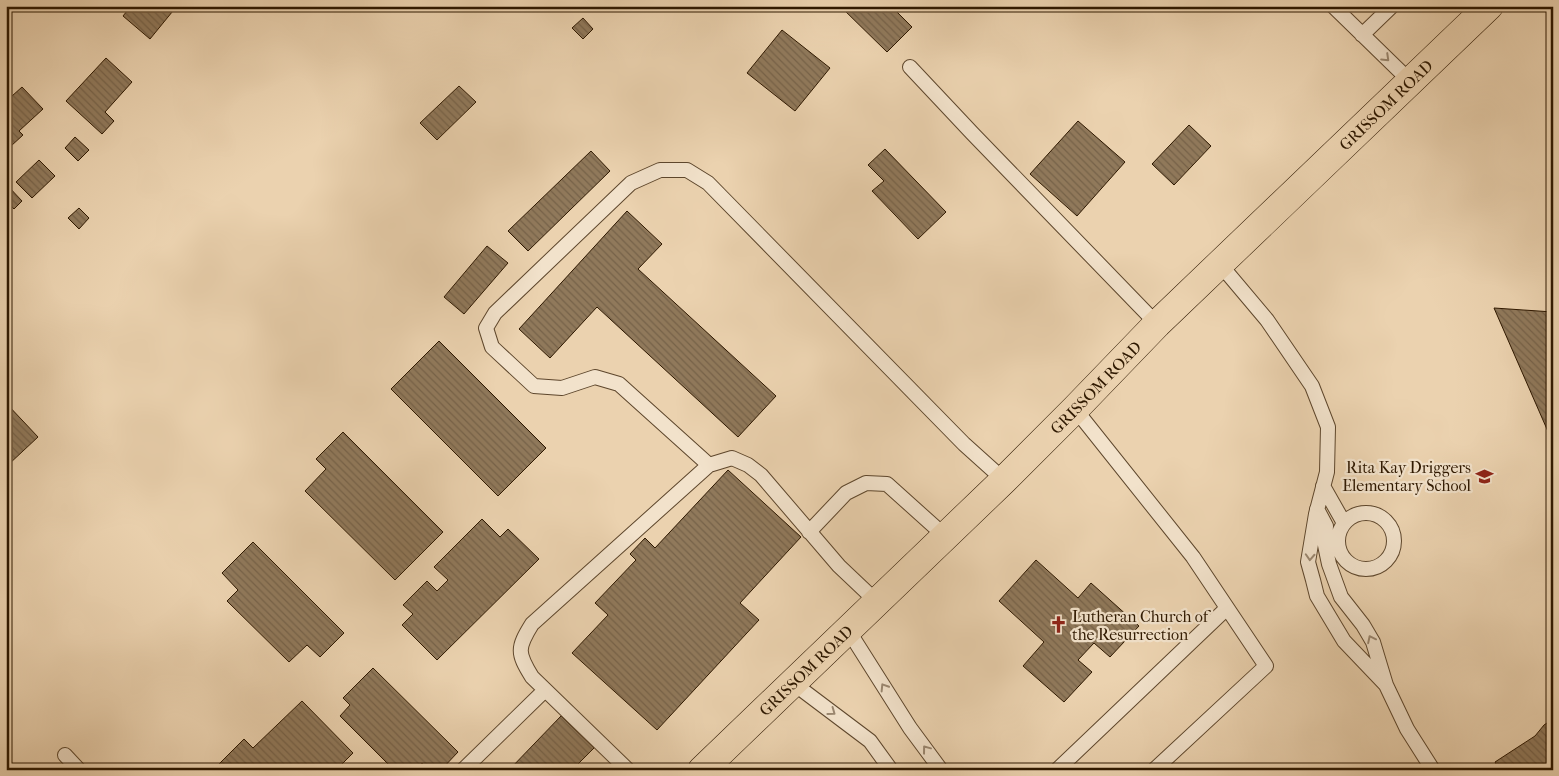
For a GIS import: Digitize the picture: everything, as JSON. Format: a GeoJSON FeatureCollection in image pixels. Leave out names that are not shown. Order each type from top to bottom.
{"type":"FeatureCollection","features":[{"type":"Feature","properties":{"kind":"main road","name":"GRISSOM ROAD"},"geometry":{"type":"LineString","coordinates":[[702,770],[1004,480],[1219,263],[1489,6]]}},
{"type":"Feature","properties":{"kind":"lane"},"geometry":{"type":"LineString","coordinates":[[1333,6],[1411,82]]}},
{"type":"Feature","properties":{"kind":"lane"},"geometry":{"type":"LineString","coordinates":[[1362,35],[1392,6]]}},
{"type":"Feature","properties":{"kind":"lane"},"geometry":{"type":"LineString","coordinates":[[910,66],[972,134],[1157,324]]}},
{"type":"Feature","properties":{"kind":"lane"},"geometry":{"type":"LineString","coordinates":[[709,466],[619,384],[595,377],[562,388],[534,386],[492,347],[486,328],[496,313],[631,183],[660,170],[687,170],[708,183],[964,444],[1004,480]]}},
{"type":"Feature","properties":{"kind":"lane"},"geometry":{"type":"LineString","coordinates":[[1219,263],[1267,320],[1312,386],[1328,427],[1327,472],[1317,509],[1308,562],[1317,596],[1344,641],[1386,685]]}},
{"type":"Feature","properties":{"kind":"lane"},"geometry":{"type":"LineString","coordinates":[[1075,409],[1193,557],[1266,666],[1154,770]]}},
{"type":"Feature","properties":{"kind":"lane"},"geometry":{"type":"LineString","coordinates":[[628,770],[532,677],[522,660],[521,641],[532,624],[709,466],[732,458],[748,465],[761,475],[839,566],[878,602]]}},
{"type":"Feature","properties":{"kind":"lane"},"geometry":{"type":"LineString","coordinates":[[809,532],[846,493],[866,482],[886,484],[946,536]]}},
{"type":"Feature","properties":{"kind":"lane"},"geometry":{"type":"LineString","coordinates":[[1323,486],[1344,523]]}},
{"type":"Feature","properties":{"kind":"lane"},"geometry":{"type":"LineString","coordinates":[[1317,509],[1326,526],[1325,545],[1329,564],[1341,596],[1373,642],[1386,685],[1407,729],[1433,770]]}},
{"type":"Feature","properties":{"kind":"lane"},"geometry":{"type":"LineString","coordinates":[[1364,513],[1378,516],[1384,520],[1392,532],[1393,540],[1393,547],[1385,561],[1378,566],[1361,568],[1346,561],[1338,547],[1338,538],[1344,523],[1356,514],[1364,513]]}},
{"type":"Feature","properties":{"kind":"lane"},"geometry":{"type":"LineString","coordinates":[[1057,770],[1227,608]]}},
{"type":"Feature","properties":{"kind":"lane"},"geometry":{"type":"LineString","coordinates":[[848,630],[910,728],[941,770]]}},
{"type":"Feature","properties":{"kind":"lane"},"geometry":{"type":"LineString","coordinates":[[792,683],[870,740],[891,770]]}},
{"type":"Feature","properties":{"kind":"lane"},"geometry":{"type":"LineString","coordinates":[[463,770],[545,690]]}},
{"type":"Feature","properties":{"kind":"lane"},"geometry":{"type":"LineString","coordinates":[[64,755],[79,770]]}},
{"type":"Feature","properties":{"kind":"building"},"geometry":{"type":"Polygon","coordinates":[[[131,6],[177,6],[150,39],[123,16],[131,6]]]}},
{"type":"Feature","properties":{"kind":"building"},"geometry":{"type":"Polygon","coordinates":[[[840,6],[891,6],[912,27],[887,52],[840,6]]]}},
{"type":"Feature","properties":{"kind":"building"},"geometry":{"type":"Polygon","coordinates":[[[583,18],[593,29],[583,39],[572,28],[583,18]]]}},
{"type":"Feature","properties":{"kind":"building"},"geometry":{"type":"Polygon","coordinates":[[[782,30],[830,68],[795,111],[747,73],[782,30]]]}},
{"type":"Feature","properties":{"kind":"building"},"geometry":{"type":"Polygon","coordinates":[[[106,58],[132,82],[105,112],[114,121],[102,134],[66,101],[106,58]]]}},
{"type":"Feature","properties":{"kind":"building"},"geometry":{"type":"Polygon","coordinates":[[[459,86],[476,102],[437,140],[420,123],[459,86]]]}},
{"type":"Feature","properties":{"kind":"building"},"geometry":{"type":"Polygon","coordinates":[[[22,87],[43,109],[19,131],[23,135],[11,146],[6,141],[6,95],[9,93],[12,96],[22,87]]]}},
{"type":"Feature","properties":{"kind":"building"},"geometry":{"type":"Polygon","coordinates":[[[1078,121],[1125,162],[1077,216],[1030,174],[1078,121]]]}},
{"type":"Feature","properties":{"kind":"building"},"geometry":{"type":"Polygon","coordinates":[[[1189,125],[1211,146],[1174,185],[1152,164],[1189,125]]]}},
{"type":"Feature","properties":{"kind":"building"},"geometry":{"type":"Polygon","coordinates":[[[75,137],[89,150],[78,161],[65,148],[75,137]]]}},
{"type":"Feature","properties":{"kind":"building"},"geometry":{"type":"Polygon","coordinates":[[[885,149],[946,212],[918,239],[872,191],[884,181],[868,165],[885,149]]]}},
{"type":"Feature","properties":{"kind":"building"},"geometry":{"type":"Polygon","coordinates":[[[591,151],[610,171],[528,251],[508,231],[591,151]]]}},
{"type":"Feature","properties":{"kind":"building"},"geometry":{"type":"Polygon","coordinates":[[[39,160],[55,176],[32,198],[16,182],[39,160]]]}},
{"type":"Feature","properties":{"kind":"building"},"geometry":{"type":"Polygon","coordinates":[[[7,185],[22,201],[14,209],[6,201],[7,185]]]}},
{"type":"Feature","properties":{"kind":"building"},"geometry":{"type":"Polygon","coordinates":[[[79,208],[89,218],[79,229],[68,218],[79,208]]]}},
{"type":"Feature","properties":{"kind":"building"},"geometry":{"type":"Polygon","coordinates":[[[627,211],[662,244],[638,269],[776,396],[738,437],[597,307],[550,358],[519,329],[627,211]]]}},
{"type":"Feature","properties":{"kind":"building"},"geometry":{"type":"Polygon","coordinates":[[[487,246],[508,263],[464,314],[444,297],[487,246]]]}},
{"type":"Feature","properties":{"kind":"building"},"geometry":{"type":"Polygon","coordinates":[[[1494,308],[1553,312],[1553,443],[1494,308]]]}},
{"type":"Feature","properties":{"kind":"building"},"geometry":{"type":"Polygon","coordinates":[[[439,341],[546,448],[498,496],[391,389],[439,341]]]}},
{"type":"Feature","properties":{"kind":"building"},"geometry":{"type":"Polygon","coordinates":[[[6,403],[38,437],[8,465],[6,463],[6,403]]]}},
{"type":"Feature","properties":{"kind":"building"},"geometry":{"type":"Polygon","coordinates":[[[343,432],[443,532],[395,580],[305,491],[326,469],[316,459],[343,432]]]}},
{"type":"Feature","properties":{"kind":"building"},"geometry":{"type":"Polygon","coordinates":[[[728,470],[801,537],[740,603],[759,620],[657,730],[572,653],[608,615],[595,603],[636,560],[630,554],[645,538],[655,548],[728,470]]]}},
{"type":"Feature","properties":{"kind":"building"},"geometry":{"type":"Polygon","coordinates":[[[482,519],[500,537],[508,529],[539,559],[437,660],[402,625],[413,614],[403,605],[427,581],[437,591],[448,580],[434,567],[482,519]]]}},
{"type":"Feature","properties":{"kind":"building"},"geometry":{"type":"Polygon","coordinates":[[[253,542],[344,633],[320,657],[307,645],[289,662],[227,601],[238,590],[222,573],[253,542]]]}},
{"type":"Feature","properties":{"kind":"building"},"geometry":{"type":"Polygon","coordinates":[[[1036,560],[1078,598],[1091,583],[1139,626],[1110,657],[1094,643],[1078,660],[1092,672],[1064,702],[1023,666],[1044,642],[999,601],[1036,560]]]}},
{"type":"Feature","properties":{"kind":"building"},"geometry":{"type":"Polygon","coordinates":[[[373,668],[458,752],[441,770],[429,770],[422,763],[415,770],[394,770],[340,716],[350,705],[343,698],[373,668]]]}},
{"type":"Feature","properties":{"kind":"building"},"geometry":{"type":"Polygon","coordinates":[[[302,701],[353,753],[336,770],[213,770],[244,739],[253,748],[302,701]]]}},
{"type":"Feature","properties":{"kind":"building"},"geometry":{"type":"Polygon","coordinates":[[[561,716],[594,748],[572,770],[509,770],[561,716]]]}},
{"type":"Feature","properties":{"kind":"building"},"geometry":{"type":"Polygon","coordinates":[[[1550,721],[1553,724],[1553,770],[1499,770],[1495,762],[1535,736],[1550,721]]]}},
{"type":"Feature","properties":{"kind":"place","name":"Rita Kay Driggers Elementary School"},"geometry":{"type":"Point","coordinates":[1485,476]}},
{"type":"Feature","properties":{"kind":"place","name":"Lutheran Church of the Resurrection"},"geometry":{"type":"Point","coordinates":[1058,625]}}]}
